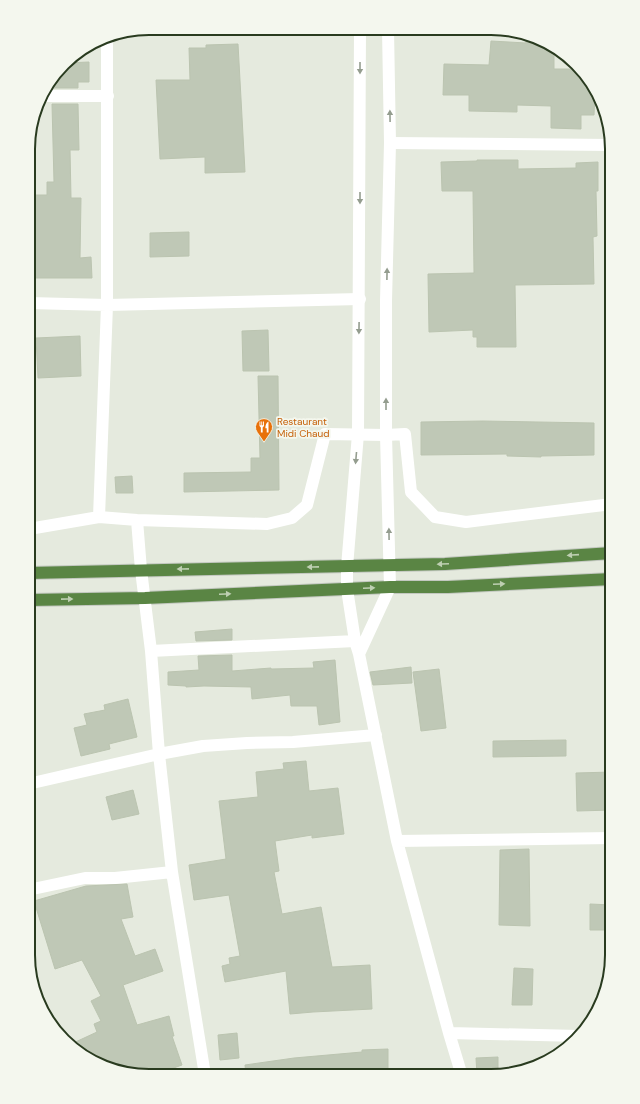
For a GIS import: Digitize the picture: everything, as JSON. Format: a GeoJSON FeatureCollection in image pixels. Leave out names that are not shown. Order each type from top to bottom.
{"type":"FeatureCollection","features":[{"type":"Feature","properties":{"kind":"highway"},"geometry":{"type":"LineString","coordinates":[[35,573],[445,564],[605,553]]}},
{"type":"Feature","properties":{"kind":"highway"},"geometry":{"type":"LineString","coordinates":[[35,600],[144,598],[390,587],[448,587],[605,579]]}},
{"type":"Feature","properties":{"kind":"street"},"geometry":{"type":"LineString","coordinates":[[360,35],[360,299],[358,434],[347,567],[348,589],[355,641],[359,654],[397,841],[460,1069]]}},
{"type":"Feature","properties":{"kind":"street"},"geometry":{"type":"LineString","coordinates":[[359,654],[390,587],[386,435],[386,301],[390,143],[388,35]]}},
{"type":"Feature","properties":{"kind":"street"},"geometry":{"type":"LineString","coordinates":[[99,517],[107,305],[107,43]]}},
{"type":"Feature","properties":{"kind":"street"},"geometry":{"type":"LineString","coordinates":[[48,96],[108,96]]}},
{"type":"Feature","properties":{"kind":"street"},"geometry":{"type":"LineString","coordinates":[[390,143],[605,145]]}},
{"type":"Feature","properties":{"kind":"street"},"geometry":{"type":"LineString","coordinates":[[35,303],[107,305],[360,299]]}},
{"type":"Feature","properties":{"kind":"street"},"geometry":{"type":"LineString","coordinates":[[35,528],[99,517],[137,520],[267,524],[292,518],[307,505],[325,434],[405,434],[411,492],[435,517],[466,522],[605,505]]}},
{"type":"Feature","properties":{"kind":"street"},"geometry":{"type":"LineString","coordinates":[[137,520],[141,570],[151,651],[159,754],[172,872],[204,1069]]}},
{"type":"Feature","properties":{"kind":"street"},"geometry":{"type":"LineString","coordinates":[[151,651],[355,641]]}},
{"type":"Feature","properties":{"kind":"street"},"geometry":{"type":"LineString","coordinates":[[35,782],[159,754],[203,746],[293,742],[376,735]]}},
{"type":"Feature","properties":{"kind":"street"},"geometry":{"type":"LineString","coordinates":[[397,841],[605,838]]}},
{"type":"Feature","properties":{"kind":"street"},"geometry":{"type":"LineString","coordinates":[[35,889],[85,878],[115,878],[172,872]]}},
{"type":"Feature","properties":{"kind":"street"},"geometry":{"type":"LineString","coordinates":[[449,1033],[572,1036]]}},
{"type":"Feature","properties":{"kind":"building"},"geometry":{"type":"Polygon","coordinates":[[[526,40],[528,41],[554,54],[554,69],[572,69],[586,86],[595,102],[594,115],[581,115],[581,129],[551,128],[551,106],[517,105],[517,112],[469,111],[469,95],[443,95],[444,64],[489,65],[491,41],[526,43],[526,40]]]}},
{"type":"Feature","properties":{"kind":"building"},"geometry":{"type":"Polygon","coordinates":[[[238,44],[245,172],[205,173],[205,157],[160,159],[156,80],[190,80],[189,48],[206,48],[206,45],[238,44]]]}},
{"type":"Feature","properties":{"kind":"building"},"geometry":{"type":"Polygon","coordinates":[[[89,62],[89,82],[78,82],[78,88],[53,88],[63,74],[75,63],[89,62]]]}},
{"type":"Feature","properties":{"kind":"building"},"geometry":{"type":"Polygon","coordinates":[[[52,104],[78,104],[79,150],[70,150],[71,198],[81,198],[80,258],[91,257],[92,278],[35,278],[35,195],[47,195],[47,182],[54,182],[52,104]]]}},
{"type":"Feature","properties":{"kind":"building"},"geometry":{"type":"Polygon","coordinates":[[[518,160],[518,169],[576,168],[576,163],[598,162],[598,191],[596,191],[597,236],[593,237],[594,284],[515,285],[516,347],[477,347],[477,337],[473,337],[473,330],[429,332],[428,274],[474,273],[473,191],[442,191],[441,162],[518,160]]]}},
{"type":"Feature","properties":{"kind":"building"},"geometry":{"type":"Polygon","coordinates":[[[189,232],[189,256],[150,257],[150,233],[189,232]]]}},
{"type":"Feature","properties":{"kind":"building"},"geometry":{"type":"Polygon","coordinates":[[[268,330],[269,371],[243,371],[242,331],[268,330]]]}},
{"type":"Feature","properties":{"kind":"building"},"geometry":{"type":"Polygon","coordinates":[[[80,336],[81,376],[38,378],[36,338],[80,336]]]}},
{"type":"Feature","properties":{"kind":"building"},"geometry":{"type":"Polygon","coordinates":[[[258,376],[278,376],[279,490],[184,492],[184,473],[251,472],[251,458],[260,458],[258,376]]]}},
{"type":"Feature","properties":{"kind":"building"},"geometry":{"type":"Polygon","coordinates":[[[483,421],[594,423],[594,455],[541,457],[507,456],[507,454],[421,455],[421,422],[483,421]]]}},
{"type":"Feature","properties":{"kind":"building"},"geometry":{"type":"Polygon","coordinates":[[[132,476],[133,493],[116,493],[115,477],[132,476]]]}},
{"type":"Feature","properties":{"kind":"building"},"geometry":{"type":"Polygon","coordinates":[[[232,629],[232,640],[196,641],[195,632],[232,629]]]}},
{"type":"Feature","properties":{"kind":"building"},"geometry":{"type":"Polygon","coordinates":[[[232,655],[232,671],[271,668],[314,668],[313,662],[335,660],[340,722],[319,725],[317,706],[291,706],[290,695],[252,699],[251,687],[186,687],[168,685],[168,672],[199,670],[198,656],[232,655]]]}},
{"type":"Feature","properties":{"kind":"building"},"geometry":{"type":"Polygon","coordinates":[[[411,667],[412,683],[373,685],[370,672],[411,667]]]}},
{"type":"Feature","properties":{"kind":"building"},"geometry":{"type":"Polygon","coordinates":[[[439,669],[446,728],[421,731],[413,672],[439,669]]]}},
{"type":"Feature","properties":{"kind":"building"},"geometry":{"type":"Polygon","coordinates":[[[128,699],[137,737],[109,744],[110,749],[81,756],[74,728],[87,725],[84,714],[105,710],[104,705],[128,699]]]}},
{"type":"Feature","properties":{"kind":"building"},"geometry":{"type":"Polygon","coordinates":[[[566,740],[566,756],[493,757],[493,741],[566,740]]]}},
{"type":"Feature","properties":{"kind":"building"},"geometry":{"type":"Polygon","coordinates":[[[306,761],[309,791],[338,788],[344,834],[312,838],[312,835],[275,841],[279,871],[274,872],[282,914],[321,907],[332,967],[370,965],[372,1009],[290,1014],[286,971],[225,982],[222,966],[230,964],[229,958],[240,956],[229,895],[194,900],[189,865],[226,859],[219,801],[258,797],[256,772],[284,769],[283,763],[306,761]]]}},
{"type":"Feature","properties":{"kind":"building"},"geometry":{"type":"Polygon","coordinates":[[[605,772],[605,810],[577,811],[576,773],[605,772]]]}},
{"type":"Feature","properties":{"kind":"building"},"geometry":{"type":"Polygon","coordinates":[[[133,790],[139,814],[112,820],[106,797],[133,790]]]}},
{"type":"Feature","properties":{"kind":"building"},"geometry":{"type":"Polygon","coordinates":[[[529,849],[530,926],[499,925],[500,850],[529,849]]]}},
{"type":"Feature","properties":{"kind":"building"},"geometry":{"type":"Polygon","coordinates":[[[127,884],[133,917],[121,919],[135,956],[155,949],[163,971],[123,985],[137,1025],[169,1016],[174,1036],[172,1036],[182,1065],[171,1069],[149,1069],[119,1065],[92,1054],[76,1042],[97,1032],[94,1024],[101,1021],[91,1001],[101,996],[82,960],[55,969],[35,901],[86,886],[127,884]]]}},
{"type":"Feature","properties":{"kind":"building"},"geometry":{"type":"Polygon","coordinates":[[[590,904],[605,905],[605,930],[590,930],[590,904]]]}},
{"type":"Feature","properties":{"kind":"building"},"geometry":{"type":"Polygon","coordinates":[[[514,968],[533,969],[532,1005],[512,1005],[514,968]]]}},
{"type":"Feature","properties":{"kind":"building"},"geometry":{"type":"Polygon","coordinates":[[[237,1033],[239,1058],[220,1060],[218,1035],[237,1033]]]}},
{"type":"Feature","properties":{"kind":"building"},"geometry":{"type":"Polygon","coordinates":[[[388,1049],[388,1069],[245,1069],[245,1065],[294,1058],[362,1052],[362,1050],[388,1049]]]}},
{"type":"Feature","properties":{"kind":"building"},"geometry":{"type":"Polygon","coordinates":[[[498,1057],[498,1069],[477,1069],[476,1058],[498,1057]]]}},
{"type":"Feature","properties":{"kind":"place","name":"Restaurant Midi Chaud"},"geometry":{"type":"Point","coordinates":[264,442]}}]}
